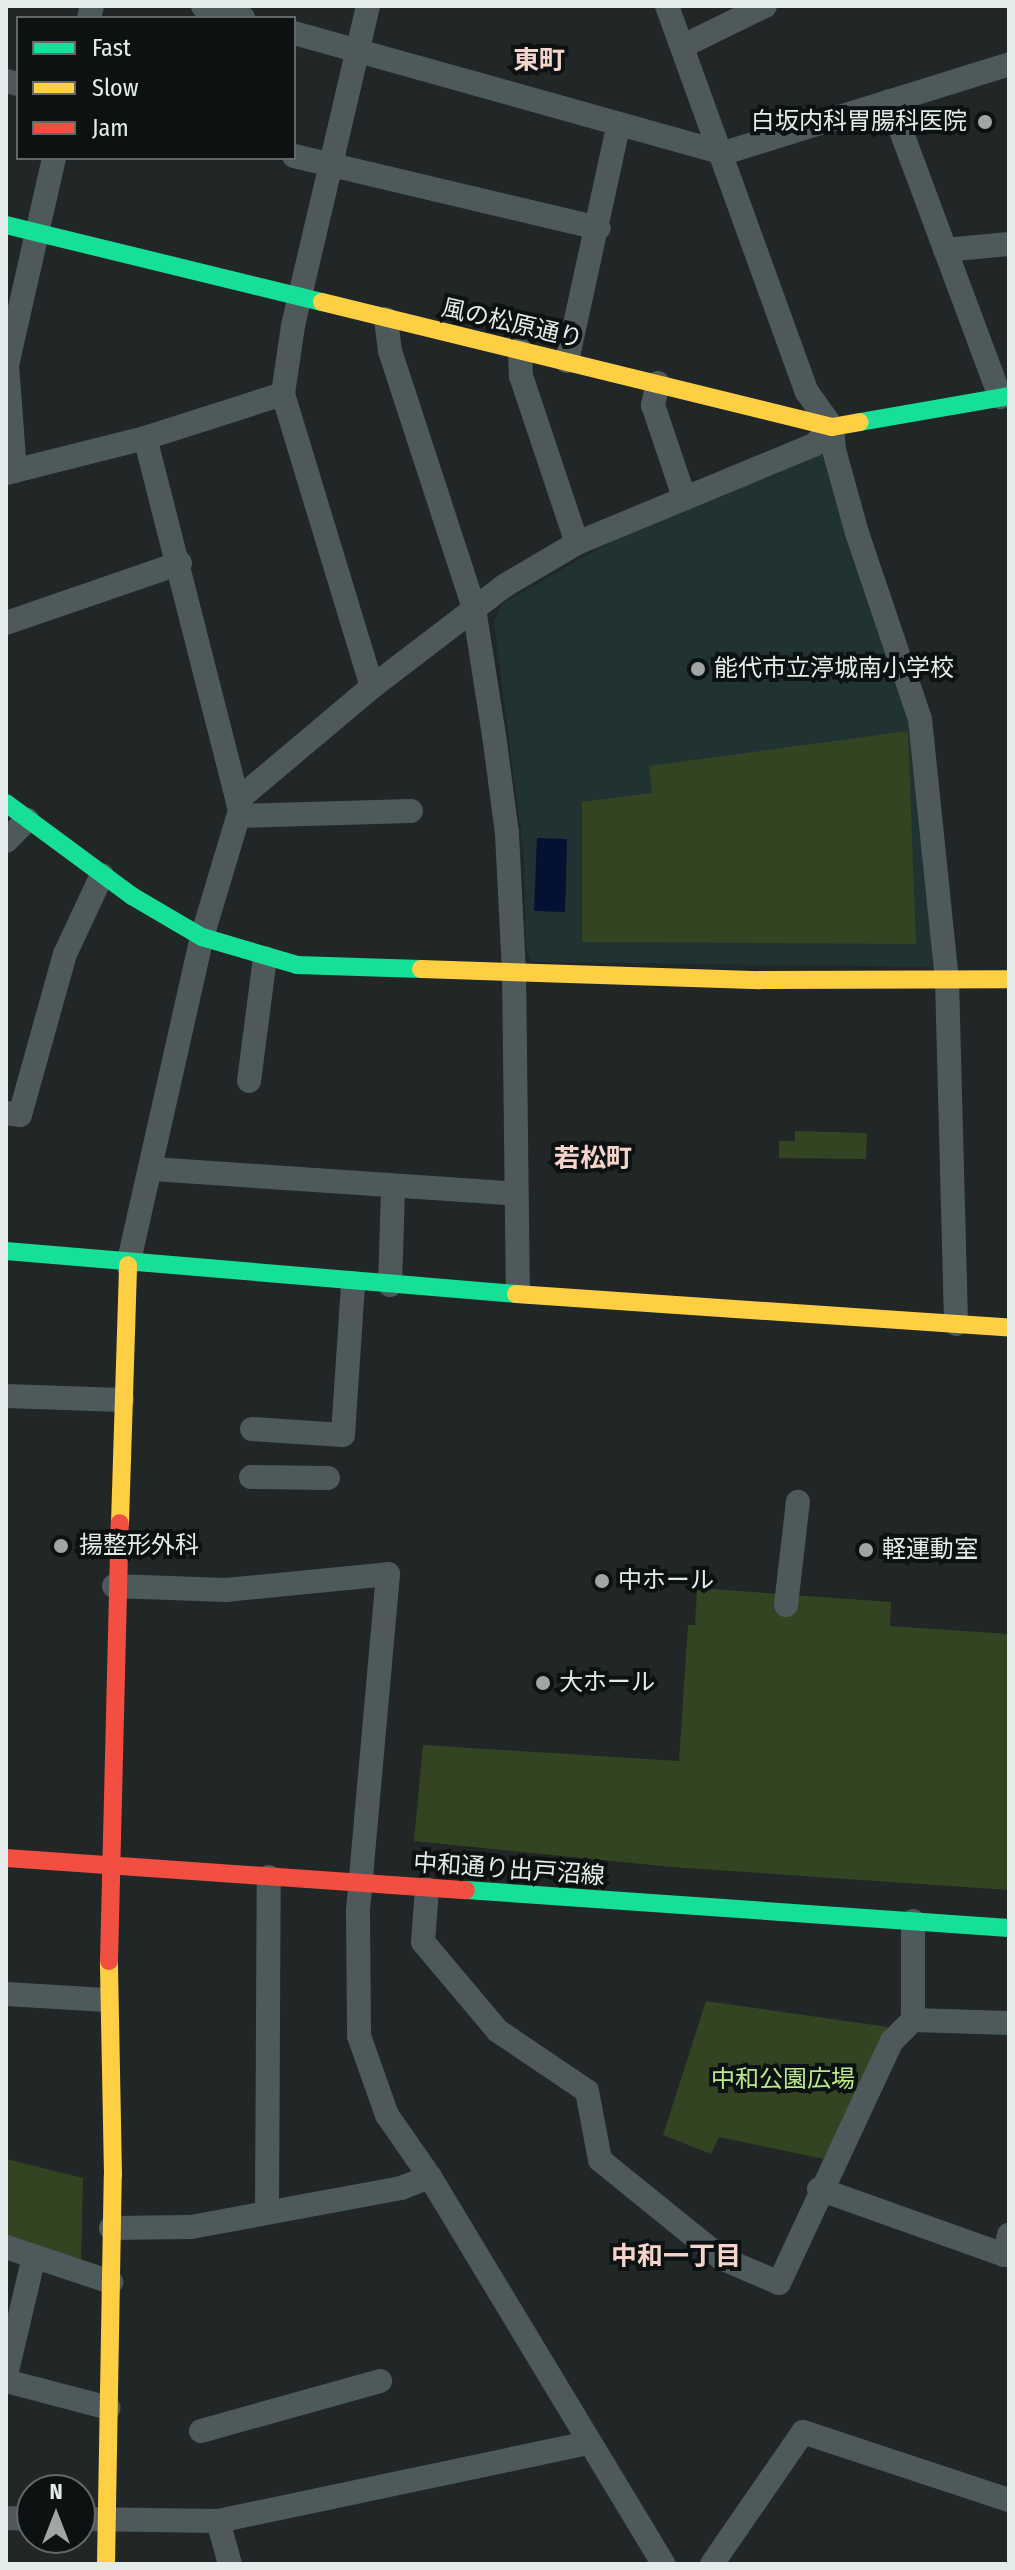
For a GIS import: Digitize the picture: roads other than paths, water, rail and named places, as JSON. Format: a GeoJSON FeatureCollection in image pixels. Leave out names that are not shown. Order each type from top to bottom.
{"type":"FeatureCollection","features":[{"type":"Feature","properties":{"kind":"street"},"geometry":{"type":"LineString","coordinates":[[203,6],[236,16]]}},
{"type":"Feature","properties":{"kind":"street"},"geometry":{"type":"LineString","coordinates":[[368,6],[301,296],[283,394],[372,687]]}},
{"type":"Feature","properties":{"kind":"street"},"geometry":{"type":"LineString","coordinates":[[667,6],[724,153],[807,392],[832,427],[834,450],[857,533],[920,719],[947,979],[956,1324]]}},
{"type":"Feature","properties":{"kind":"street"},"geometry":{"type":"LineString","coordinates":[[683,46],[765,6]]}},
{"type":"Feature","properties":{"kind":"street"},"geometry":{"type":"LineString","coordinates":[[296,34],[618,128],[724,153],[1009,64]]}},
{"type":"Feature","properties":{"kind":"street"},"geometry":{"type":"LineString","coordinates":[[890,101],[1004,397]]}},
{"type":"Feature","properties":{"kind":"street"},"geometry":{"type":"LineString","coordinates":[[567,361],[599,228],[618,128]]}},
{"type":"Feature","properties":{"kind":"street"},"geometry":{"type":"LineString","coordinates":[[296,156],[599,228]]}},
{"type":"Feature","properties":{"kind":"street"},"geometry":{"type":"LineString","coordinates":[[54,160],[6,365],[10,472],[145,438],[283,394]]}},
{"type":"Feature","properties":{"kind":"street","name":"風の松原通り"},"geometry":{"type":"LineString","coordinates":[[6,225],[832,427],[1004,397]]}},
{"type":"Feature","properties":{"kind":"street"},"geometry":{"type":"LineString","coordinates":[[945,250],[1009,244]]}},
{"type":"Feature","properties":{"kind":"street"},"geometry":{"type":"LineString","coordinates":[[386,319],[390,351],[474,608],[507,834],[514,972],[518,1291]]}},
{"type":"Feature","properties":{"kind":"street"},"geometry":{"type":"LineString","coordinates":[[520,350],[521,376],[577,543]]}},
{"type":"Feature","properties":{"kind":"street"},"geometry":{"type":"LineString","coordinates":[[658,383],[653,405],[684,497]]}},
{"type":"Feature","properties":{"kind":"street"},"geometry":{"type":"LineString","coordinates":[[239,807],[372,687],[474,608],[577,543],[814,445],[832,427]]}},
{"type":"Feature","properties":{"kind":"street"},"geometry":{"type":"LineString","coordinates":[[106,2564],[111,2282],[106,2000],[108,1865],[114,1586],[128,1265],[153,1169],[202,937],[239,807],[180,563],[145,438]]}},
{"type":"Feature","properties":{"kind":"street"},"geometry":{"type":"LineString","coordinates":[[6,623],[180,563]]}},
{"type":"Feature","properties":{"kind":"street"},"geometry":{"type":"LineString","coordinates":[[6,803],[102,875],[202,937],[265,958],[343,970],[1009,979]]}},
{"type":"Feature","properties":{"kind":"street"},"geometry":{"type":"LineString","coordinates":[[239,807],[411,811]]}},
{"type":"Feature","properties":{"kind":"street"},"geometry":{"type":"LineString","coordinates":[[6,841],[27,820]]}},
{"type":"Feature","properties":{"kind":"street"},"geometry":{"type":"LineString","coordinates":[[6,1113],[20,1115],[65,954],[102,875]]}},
{"type":"Feature","properties":{"kind":"street"},"geometry":{"type":"LineString","coordinates":[[249,1081],[265,958]]}},
{"type":"Feature","properties":{"kind":"street"},"geometry":{"type":"LineString","coordinates":[[153,1169],[393,1189],[516,1194]]}},
{"type":"Feature","properties":{"kind":"street"},"geometry":{"type":"LineString","coordinates":[[390,1285],[393,1189]]}},
{"type":"Feature","properties":{"kind":"street"},"geometry":{"type":"LineString","coordinates":[[6,1251],[128,1265],[353,1283],[518,1291],[1009,1328]]}},
{"type":"Feature","properties":{"kind":"street"},"geometry":{"type":"LineString","coordinates":[[252,1429],[343,1435],[353,1283]]}},
{"type":"Feature","properties":{"kind":"street"},"geometry":{"type":"LineString","coordinates":[[6,1396],[122,1400]]}},
{"type":"Feature","properties":{"kind":"street"},"geometry":{"type":"LineString","coordinates":[[251,1477],[328,1478]]}},
{"type":"Feature","properties":{"kind":"street"},"geometry":{"type":"LineString","coordinates":[[786,1605],[798,1502]]}},
{"type":"Feature","properties":{"kind":"street"},"geometry":{"type":"LineString","coordinates":[[114,1586],[226,1590],[388,1574],[379,1640],[363,1883],[359,2036],[387,2115],[430,2177],[663,2564]]}},
{"type":"Feature","properties":{"kind":"street","name":"中和通り出戸沼線"},"geometry":{"type":"LineString","coordinates":[[6,1858],[1009,1928]]}},
{"type":"Feature","properties":{"kind":"street"},"geometry":{"type":"LineString","coordinates":[[267,2212],[269,1877]]}},
{"type":"Feature","properties":{"kind":"street"},"geometry":{"type":"LineString","coordinates":[[427,1889],[423,1942],[498,2031],[587,2091],[600,2160],[721,2258],[779,2283],[819,2189],[892,2041],[913,2020],[913,1921]]}},
{"type":"Feature","properties":{"kind":"street"},"geometry":{"type":"LineString","coordinates":[[6,1994],[106,2000]]}},
{"type":"Feature","properties":{"kind":"street"},"geometry":{"type":"LineString","coordinates":[[913,2020],[1009,2023]]}},
{"type":"Feature","properties":{"kind":"street"},"geometry":{"type":"LineString","coordinates":[[111,2228],[191,2227],[401,2188],[430,2177]]}},
{"type":"Feature","properties":{"kind":"street"},"geometry":{"type":"LineString","coordinates":[[819,2189],[1004,2255],[1009,2235]]}},
{"type":"Feature","properties":{"kind":"street"},"geometry":{"type":"LineString","coordinates":[[6,2247],[111,2282]]}},
{"type":"Feature","properties":{"kind":"street"},"geometry":{"type":"LineString","coordinates":[[34,2257],[11,2336],[6,2378],[109,2408]]}},
{"type":"Feature","properties":{"kind":"street"},"geometry":{"type":"LineString","coordinates":[[201,2431],[380,2381]]}},
{"type":"Feature","properties":{"kind":"street"},"geometry":{"type":"LineString","coordinates":[[712,2564],[803,2432],[1009,2500]]}},
{"type":"Feature","properties":{"kind":"street"},"geometry":{"type":"LineString","coordinates":[[96,2520],[218,2521],[588,2443]]}},
{"type":"Feature","properties":{"kind":"street"},"geometry":{"type":"LineString","coordinates":[[218,2521],[230,2564]]}},
{"type":"Feature","properties":{"kind":"water"},"geometry":{"type":"Polygon","coordinates":[[[537,838],[567,839],[565,912],[534,911],[537,838]]]}},
{"type":"Feature","properties":{"kind":"place","name":"白坂内科胃腸科医院"},"geometry":{"type":"Point","coordinates":[985,122]}},
{"type":"Feature","properties":{"kind":"place","name":"能代市立渟城南小学校"},"geometry":{"type":"Point","coordinates":[698,669]}},
{"type":"Feature","properties":{"kind":"place","name":"揚整形外科"},"geometry":{"type":"Point","coordinates":[61,1546]}},
{"type":"Feature","properties":{"kind":"place","name":"軽運動室"},"geometry":{"type":"Point","coordinates":[866,1550]}},
{"type":"Feature","properties":{"kind":"place","name":"中ホール"},"geometry":{"type":"Point","coordinates":[602,1581]}},
{"type":"Feature","properties":{"kind":"place","name":"大ホール"},"geometry":{"type":"Point","coordinates":[543,1683]}},
{"type":"Feature","properties":{"kind":"district","name":"東町"},"geometry":{"type":"Point","coordinates":[539,61]}},
{"type":"Feature","properties":{"kind":"district","name":"若松町"},"geometry":{"type":"Point","coordinates":[593,1159]}},
{"type":"Feature","properties":{"kind":"district","name":"中和一丁目"},"geometry":{"type":"Point","coordinates":[676,2257]}},
{"type":"Feature","properties":{"kind":"park label","name":"中和公園広場"},"geometry":{"type":"Point","coordinates":[783,2080]}}]}
